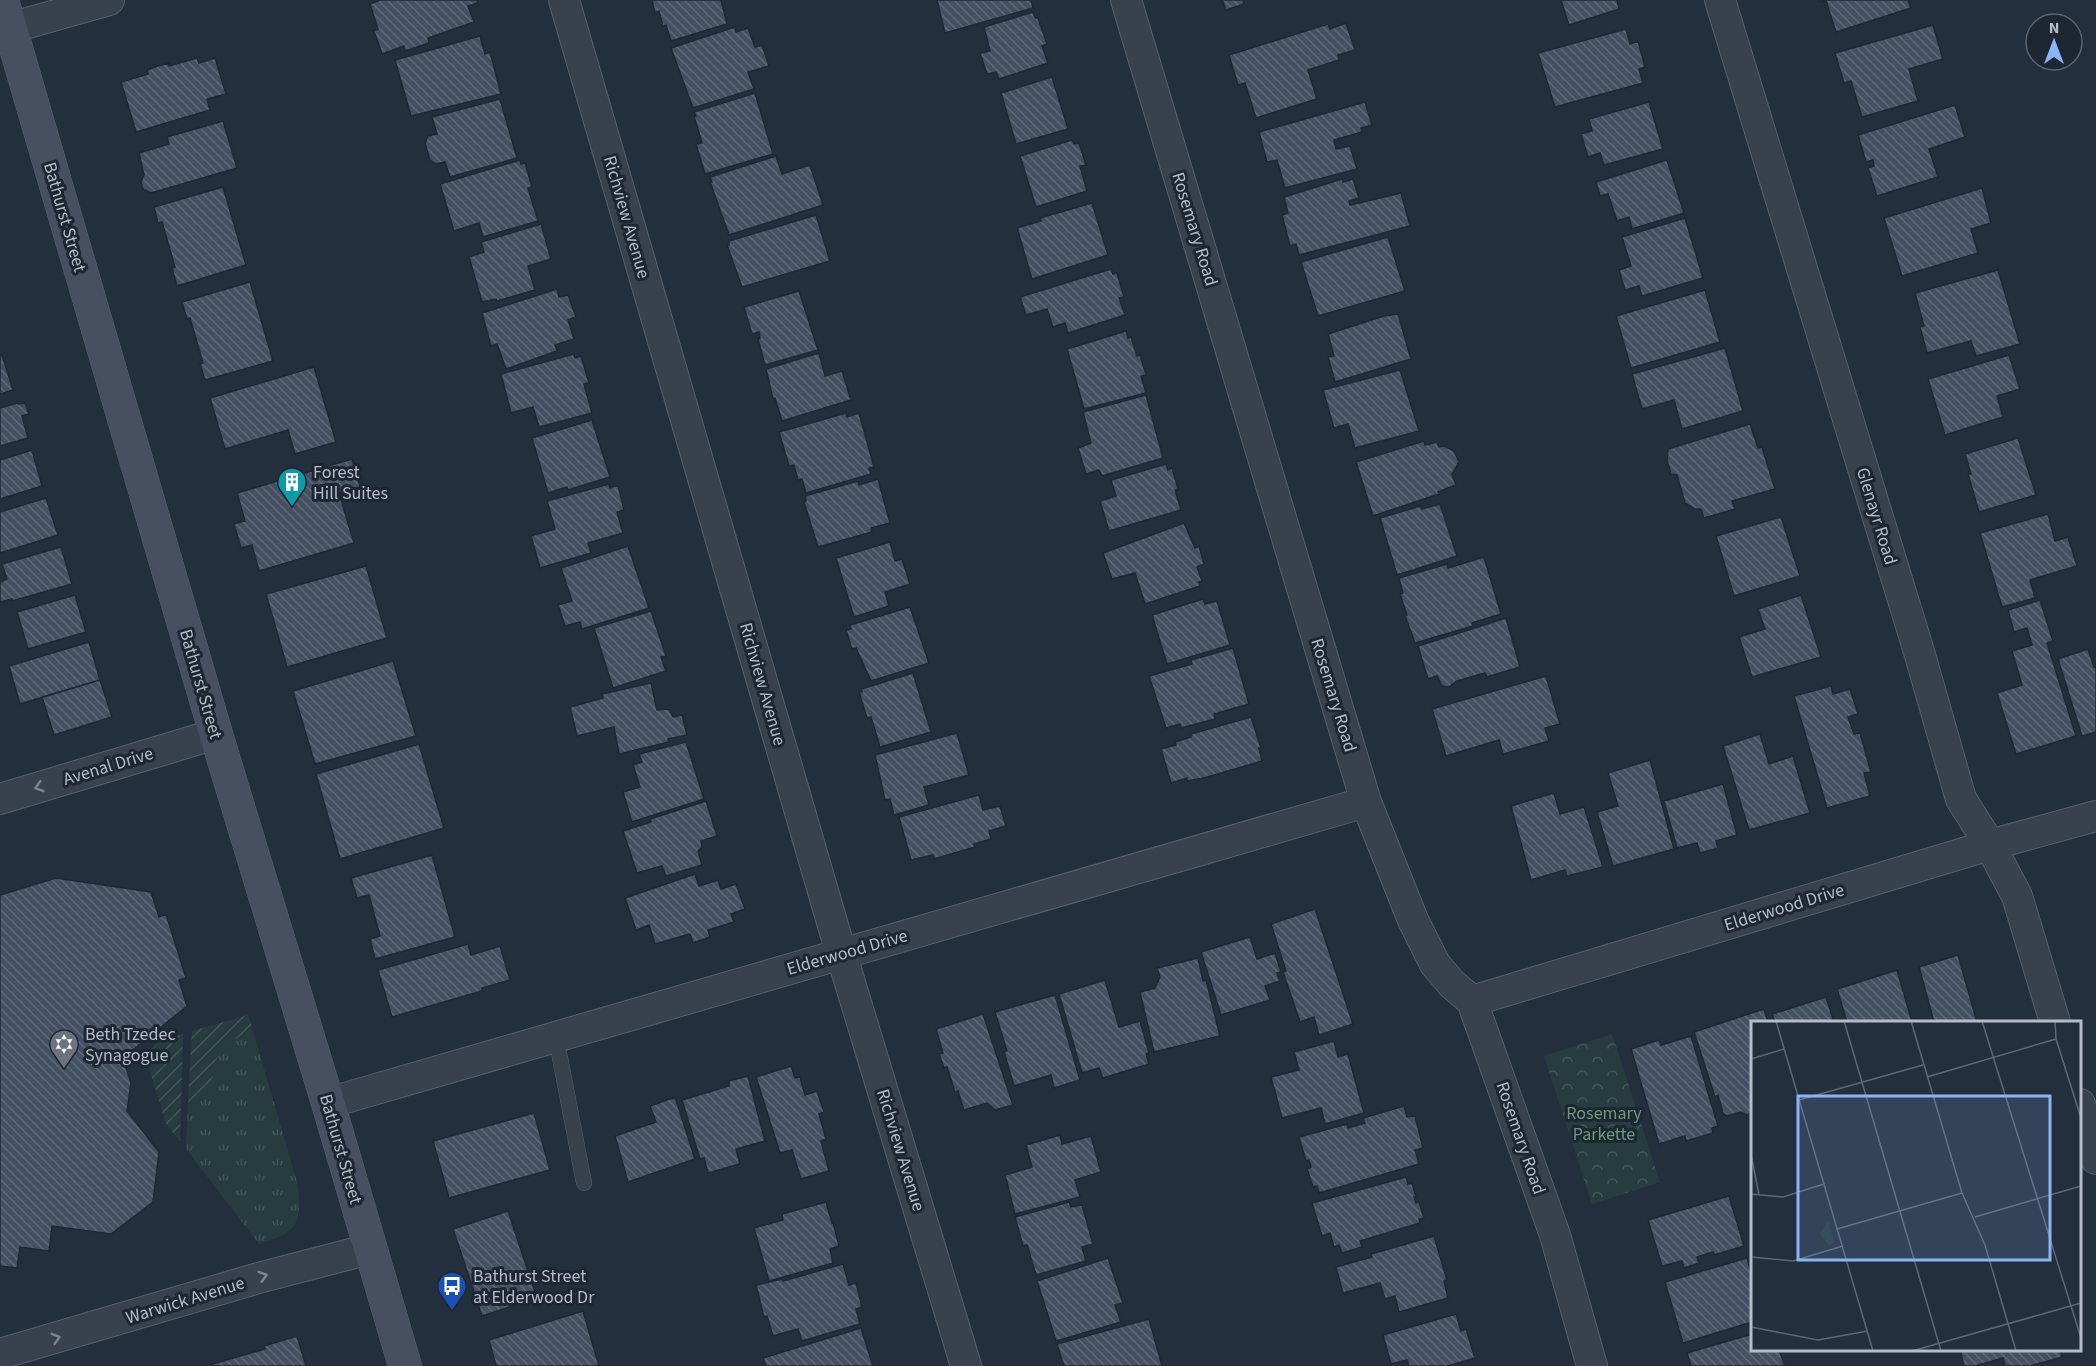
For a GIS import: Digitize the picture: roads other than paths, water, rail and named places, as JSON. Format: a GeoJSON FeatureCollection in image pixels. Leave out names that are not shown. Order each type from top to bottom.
{"type":"FeatureCollection","features":[{"type":"Feature","properties":{"kind":"main road","name":"Bathurst Street"},"geometry":{"type":"LineString","coordinates":[[6,14],[216,734],[405,1366]]}},
{"type":"Feature","properties":{"kind":"street"},"geometry":{"type":"LineString","coordinates":[[6,14],[109,0]]}},
{"type":"Feature","properties":{"kind":"street","name":"Richview Avenue"},"geometry":{"type":"LineString","coordinates":[[564,0],[841,953],[966,1366]]}},
{"type":"Feature","properties":{"kind":"street","name":"Rosemary Road"},"geometry":{"type":"LineString","coordinates":[[1126,0],[1366,802],[1413,920],[1435,964],[1452,984],[1472,1001],[1555,1235],[1593,1366]]}},
{"type":"Feature","properties":{"kind":"street","name":"Glenayr Road"},"geometry":{"type":"LineString","coordinates":[[1720,0],[1920,655],[1961,799],[2016,896],[2054,1021]]}},
{"type":"Feature","properties":{"kind":"street","name":"Avenal Drive"},"geometry":{"type":"LineString","coordinates":[[0,799],[216,734]]}},
{"type":"Feature","properties":{"kind":"street","name":"Elderwood Drive"},"geometry":{"type":"LineString","coordinates":[[328,1103],[1366,802]]}},
{"type":"Feature","properties":{"kind":"street","name":"Elderwood Drive"},"geometry":{"type":"LineString","coordinates":[[1472,1001],[1989,845],[2096,816]]}},
{"type":"Feature","properties":{"kind":"street"},"geometry":{"type":"LineString","coordinates":[[2081,1110],[2096,1159]]}},
{"type":"Feature","properties":{"kind":"street","name":"Warwick Avenue"},"geometry":{"type":"LineString","coordinates":[[0,1354],[262,1277],[370,1249]]}},
{"type":"Feature","properties":{"kind":"lane"},"geometry":{"type":"LineString","coordinates":[[556,1037],[584,1183]]}},
{"type":"Feature","properties":{"kind":"place","name":"Forest Hill Suites"},"geometry":{"type":"Point","coordinates":[292,508]}},
{"type":"Feature","properties":{"kind":"place","name":"Beth Tzedec Synagogue"},"geometry":{"type":"Point","coordinates":[64,1070]}},
{"type":"Feature","properties":{"kind":"place","name":"Bathurst Street at Elderwood Dr"},"geometry":{"type":"Point","coordinates":[452,1312]}},
{"type":"Feature","properties":{"kind":"park label","name":"Rosemary Parkette"},"geometry":{"type":"Point","coordinates":[1604,1123]}}]}
